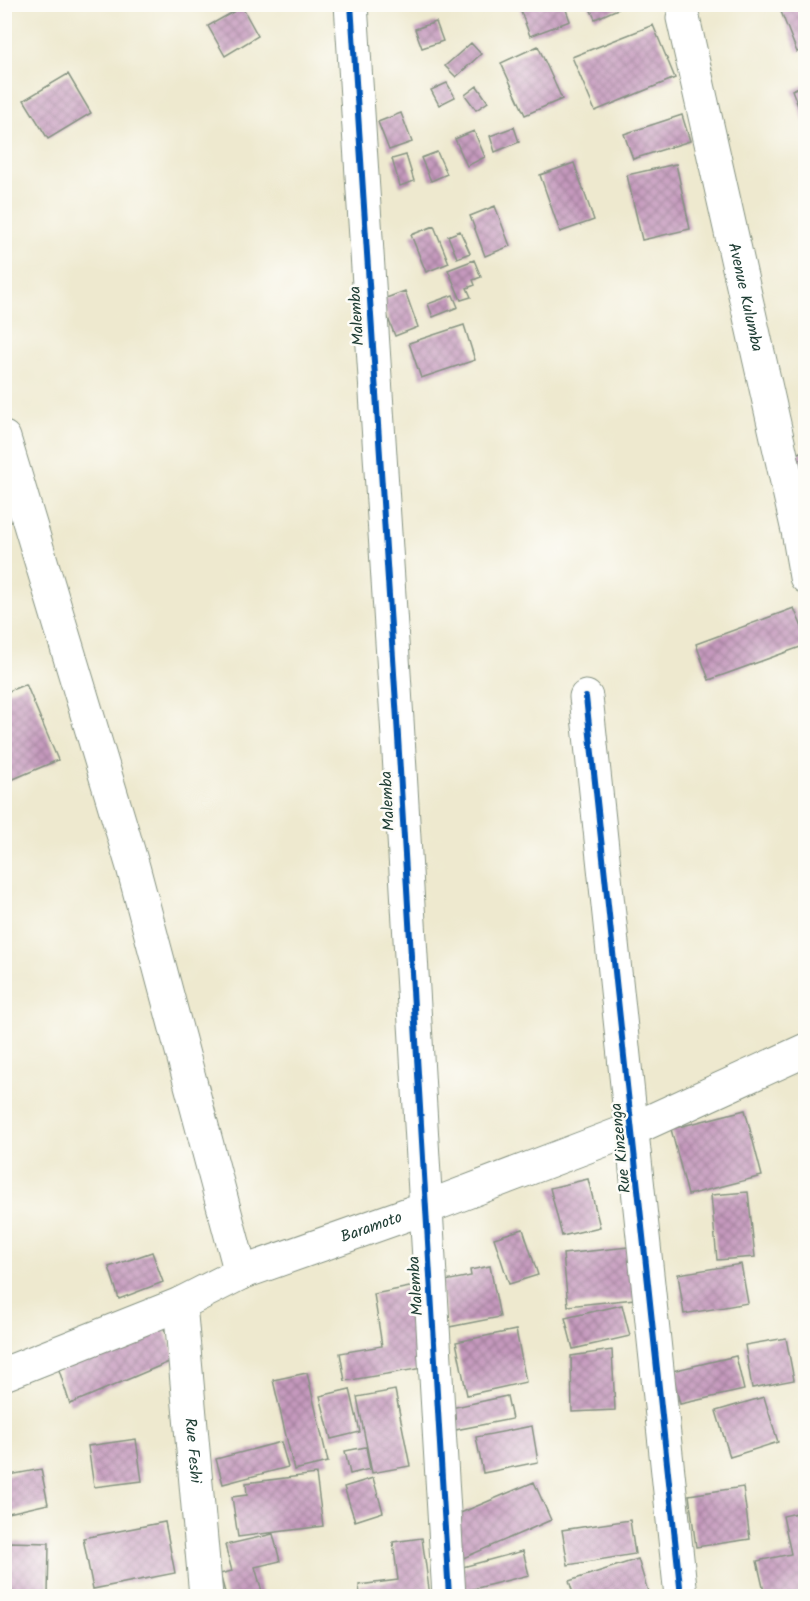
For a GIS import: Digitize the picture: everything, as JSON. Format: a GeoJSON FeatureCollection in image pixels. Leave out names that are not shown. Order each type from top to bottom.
{"type":"FeatureCollection","features":[{"type":"Feature","properties":{"kind":"street","name":"Malemba"},"geometry":{"type":"LineString","coordinates":[[351,4],[398,720],[449,1596]]}},
{"type":"Feature","properties":{"kind":"street","name":"Avenue Kulumba"},"geometry":{"type":"LineString","coordinates":[[683,18],[798,531],[806,577]]}},
{"type":"Feature","properties":{"kind":"street"},"geometry":{"type":"LineString","coordinates":[[4,438],[133,867],[241,1273]]}},
{"type":"Feature","properties":{"kind":"street","name":"Rue Kinzenga"},"geometry":{"type":"LineString","coordinates":[[586,697],[681,1596]]}},
{"type":"Feature","properties":{"kind":"street","name":"Baramoto"},"geometry":{"type":"LineString","coordinates":[[4,1374],[180,1304],[241,1273],[425,1208],[633,1129],[806,1050]]}},
{"type":"Feature","properties":{"kind":"street","name":"Rue Feshi"},"geometry":{"type":"LineString","coordinates":[[180,1304],[206,1596]]}},
{"type":"Feature","properties":{"kind":"building"},"geometry":{"type":"Polygon","coordinates":[[[518,4],[564,4],[570,21],[530,36],[518,4]]]}},
{"type":"Feature","properties":{"kind":"building"},"geometry":{"type":"Polygon","coordinates":[[[588,4],[629,4],[595,19],[588,4]]]}},
{"type":"Feature","properties":{"kind":"building"},"geometry":{"type":"Polygon","coordinates":[[[778,4],[806,4],[806,49],[797,52],[778,4]]]}},
{"type":"Feature","properties":{"kind":"building"},"geometry":{"type":"Polygon","coordinates":[[[242,7],[258,36],[225,56],[208,26],[242,7]]]}},
{"type":"Feature","properties":{"kind":"building"},"geometry":{"type":"Polygon","coordinates":[[[436,22],[443,41],[422,48],[415,29],[436,22]]]}},
{"type":"Feature","properties":{"kind":"building"},"geometry":{"type":"Polygon","coordinates":[[[653,25],[675,78],[595,111],[572,57],[653,25]]]}},
{"type":"Feature","properties":{"kind":"building"},"geometry":{"type":"Polygon","coordinates":[[[471,43],[481,54],[456,77],[445,66],[471,43]]]}},
{"type":"Feature","properties":{"kind":"building"},"geometry":{"type":"Polygon","coordinates":[[[538,46],[562,99],[525,115],[501,63],[538,46]]]}},
{"type":"Feature","properties":{"kind":"building"},"geometry":{"type":"Polygon","coordinates":[[[68,74],[91,113],[48,139],[24,100],[68,74]]]}},
{"type":"Feature","properties":{"kind":"building"},"geometry":{"type":"Polygon","coordinates":[[[447,83],[455,97],[439,105],[431,90],[447,83]]]}},
{"type":"Feature","properties":{"kind":"building"},"geometry":{"type":"Polygon","coordinates":[[[806,84],[806,124],[805,124],[792,90],[806,84]]]}},
{"type":"Feature","properties":{"kind":"building"},"geometry":{"type":"Polygon","coordinates":[[[477,86],[488,102],[476,110],[465,95],[477,86]]]}},
{"type":"Feature","properties":{"kind":"building"},"geometry":{"type":"Polygon","coordinates":[[[401,113],[412,142],[389,150],[378,122],[401,113]]]}},
{"type":"Feature","properties":{"kind":"building"},"geometry":{"type":"Polygon","coordinates":[[[682,115],[690,141],[633,159],[624,134],[682,115]]]}},
{"type":"Feature","properties":{"kind":"building"},"geometry":{"type":"Polygon","coordinates":[[[514,127],[519,142],[495,152],[490,136],[514,127]]]}},
{"type":"Feature","properties":{"kind":"building"},"geometry":{"type":"Polygon","coordinates":[[[474,131],[485,157],[467,166],[455,139],[474,131]]]}},
{"type":"Feature","properties":{"kind":"building"},"geometry":{"type":"Polygon","coordinates":[[[437,152],[447,174],[431,181],[421,158],[437,152]]]}},
{"type":"Feature","properties":{"kind":"building"},"geometry":{"type":"Polygon","coordinates":[[[406,155],[414,181],[400,186],[392,159],[406,155]]]}},
{"type":"Feature","properties":{"kind":"building"},"geometry":{"type":"Polygon","coordinates":[[[574,163],[594,220],[560,232],[540,175],[574,163]]]}},
{"type":"Feature","properties":{"kind":"building"},"geometry":{"type":"Polygon","coordinates":[[[676,164],[690,229],[642,240],[627,175],[676,164]]]}},
{"type":"Feature","properties":{"kind":"building"},"geometry":{"type":"Polygon","coordinates":[[[495,206],[510,246],[485,256],[470,216],[495,206]]]}},
{"type":"Feature","properties":{"kind":"building"},"geometry":{"type":"Polygon","coordinates":[[[434,226],[449,263],[426,272],[411,235],[434,226]]]}},
{"type":"Feature","properties":{"kind":"building"},"geometry":{"type":"Polygon","coordinates":[[[460,231],[470,253],[457,258],[448,236],[460,231]]]}},
{"type":"Feature","properties":{"kind":"building"},"geometry":{"type":"Polygon","coordinates":[[[474,260],[481,277],[473,280],[475,285],[467,288],[471,297],[461,300],[448,270],[474,260]]]}},
{"type":"Feature","properties":{"kind":"building"},"geometry":{"type":"Polygon","coordinates":[[[405,291],[418,327],[395,336],[381,300],[405,291]]]}},
{"type":"Feature","properties":{"kind":"building"},"geometry":{"type":"Polygon","coordinates":[[[453,295],[458,307],[433,317],[428,304],[453,295]]]}},
{"type":"Feature","properties":{"kind":"building"},"geometry":{"type":"Polygon","coordinates":[[[464,325],[475,360],[421,378],[409,343],[464,325]]]}},
{"type":"Feature","properties":{"kind":"building"},"geometry":{"type":"Polygon","coordinates":[[[806,450],[806,482],[805,482],[795,454],[806,450]]]}},
{"type":"Feature","properties":{"kind":"building"},"geometry":{"type":"Polygon","coordinates":[[[794,608],[806,637],[806,645],[709,680],[696,644],[794,608]]]}},
{"type":"Feature","properties":{"kind":"building"},"geometry":{"type":"Polygon","coordinates":[[[26,684],[58,760],[4,783],[4,693],[26,684]]]}},
{"type":"Feature","properties":{"kind":"building"},"geometry":{"type":"Polygon","coordinates":[[[745,1110],[762,1176],[688,1195],[671,1129],[745,1110]]]}},
{"type":"Feature","properties":{"kind":"building"},"geometry":{"type":"Polygon","coordinates":[[[588,1179],[600,1227],[562,1236],[550,1188],[588,1179]]]}},
{"type":"Feature","properties":{"kind":"building"},"geometry":{"type":"Polygon","coordinates":[[[748,1192],[755,1257],[717,1260],[711,1195],[748,1192]]]}},
{"type":"Feature","properties":{"kind":"building"},"geometry":{"type":"Polygon","coordinates":[[[523,1229],[538,1275],[509,1284],[494,1238],[523,1229]]]}},
{"type":"Feature","properties":{"kind":"building"},"geometry":{"type":"Polygon","coordinates":[[[638,1246],[644,1298],[568,1306],[563,1254],[638,1246]]]}},
{"type":"Feature","properties":{"kind":"building"},"geometry":{"type":"Polygon","coordinates":[[[152,1252],[163,1282],[119,1299],[109,1267],[152,1252]]]}},
{"type":"Feature","properties":{"kind":"building"},"geometry":{"type":"Polygon","coordinates":[[[741,1264],[748,1303],[684,1314],[678,1274],[741,1264]]]}},
{"type":"Feature","properties":{"kind":"building"},"geometry":{"type":"Polygon","coordinates":[[[490,1266],[500,1317],[449,1327],[440,1282],[471,1276],[470,1270],[490,1266]]]}},
{"type":"Feature","properties":{"kind":"building"},"geometry":{"type":"Polygon","coordinates":[[[806,1270],[806,1290],[804,1290],[801,1271],[806,1270]]]}},
{"type":"Feature","properties":{"kind":"building"},"geometry":{"type":"Polygon","coordinates":[[[415,1286],[429,1367],[345,1381],[340,1353],[382,1346],[374,1294],[415,1286]]]}},
{"type":"Feature","properties":{"kind":"building"},"geometry":{"type":"Polygon","coordinates":[[[622,1305],[630,1336],[573,1349],[565,1318],[622,1305]]]}},
{"type":"Feature","properties":{"kind":"building"},"geometry":{"type":"Polygon","coordinates":[[[163,1326],[176,1359],[70,1404],[59,1370],[163,1326]]]}},
{"type":"Feature","properties":{"kind":"building"},"geometry":{"type":"Polygon","coordinates":[[[516,1330],[526,1382],[467,1395],[456,1342],[516,1330]]]}},
{"type":"Feature","properties":{"kind":"building"},"geometry":{"type":"Polygon","coordinates":[[[786,1338],[794,1380],[752,1388],[745,1345],[786,1338]]]}},
{"type":"Feature","properties":{"kind":"building"},"geometry":{"type":"Polygon","coordinates":[[[612,1350],[615,1410],[572,1412],[571,1356],[612,1350]]]}},
{"type":"Feature","properties":{"kind":"building"},"geometry":{"type":"Polygon","coordinates":[[[736,1356],[744,1390],[680,1404],[672,1371],[736,1356]]]}},
{"type":"Feature","properties":{"kind":"building"},"geometry":{"type":"Polygon","coordinates":[[[307,1373],[328,1462],[294,1470],[273,1380],[307,1373]]]}},
{"type":"Feature","properties":{"kind":"building"},"geometry":{"type":"Polygon","coordinates":[[[350,1389],[360,1432],[331,1439],[320,1396],[350,1389]]]}},
{"type":"Feature","properties":{"kind":"building"},"geometry":{"type":"Polygon","coordinates":[[[395,1390],[410,1466],[372,1473],[357,1397],[395,1390]]]}},
{"type":"Feature","properties":{"kind":"building"},"geometry":{"type":"Polygon","coordinates":[[[507,1396],[512,1419],[450,1431],[446,1409],[507,1396]]]}},
{"type":"Feature","properties":{"kind":"building"},"geometry":{"type":"Polygon","coordinates":[[[764,1397],[778,1442],[730,1457],[716,1411],[764,1397]]]}},
{"type":"Feature","properties":{"kind":"building"},"geometry":{"type":"Polygon","coordinates":[[[532,1426],[538,1462],[483,1473],[476,1437],[532,1426]]]}},
{"type":"Feature","properties":{"kind":"building"},"geometry":{"type":"Polygon","coordinates":[[[136,1439],[142,1481],[94,1487],[88,1446],[136,1439]]]}},
{"type":"Feature","properties":{"kind":"building"},"geometry":{"type":"Polygon","coordinates":[[[281,1442],[288,1467],[223,1484],[216,1459],[281,1442]]]}},
{"type":"Feature","properties":{"kind":"building"},"geometry":{"type":"Polygon","coordinates":[[[366,1447],[370,1469],[350,1474],[345,1451],[366,1447]]]}},
{"type":"Feature","properties":{"kind":"building"},"geometry":{"type":"Polygon","coordinates":[[[41,1469],[48,1504],[4,1514],[4,1476],[41,1469]]]}},
{"type":"Feature","properties":{"kind":"building"},"geometry":{"type":"Polygon","coordinates":[[[316,1474],[323,1526],[238,1537],[232,1497],[247,1495],[246,1483],[316,1474]]]}},
{"type":"Feature","properties":{"kind":"building"},"geometry":{"type":"Polygon","coordinates":[[[373,1478],[383,1512],[355,1521],[344,1487],[373,1478]]]}},
{"type":"Feature","properties":{"kind":"building"},"geometry":{"type":"Polygon","coordinates":[[[534,1482],[551,1520],[461,1559],[444,1520],[534,1482]]]}},
{"type":"Feature","properties":{"kind":"building"},"geometry":{"type":"Polygon","coordinates":[[[743,1487],[750,1539],[696,1547],[689,1495],[743,1487]]]}},
{"type":"Feature","properties":{"kind":"building"},"geometry":{"type":"Polygon","coordinates":[[[806,1511],[806,1596],[765,1596],[757,1561],[791,1554],[783,1516],[806,1511]]]}},
{"type":"Feature","properties":{"kind":"building"},"geometry":{"type":"Polygon","coordinates":[[[630,1520],[635,1554],[568,1565],[562,1530],[630,1520]]]}},
{"type":"Feature","properties":{"kind":"building"},"geometry":{"type":"Polygon","coordinates":[[[165,1522],[175,1573],[93,1589],[83,1538],[165,1522]]]}},
{"type":"Feature","properties":{"kind":"building"},"geometry":{"type":"Polygon","coordinates":[[[273,1534],[280,1561],[255,1567],[263,1595],[226,1596],[220,1574],[232,1571],[225,1545],[273,1534]]]}},
{"type":"Feature","properties":{"kind":"building"},"geometry":{"type":"Polygon","coordinates":[[[422,1538],[430,1596],[360,1596],[359,1585],[398,1580],[393,1542],[422,1538]]]}},
{"type":"Feature","properties":{"kind":"building"},"geometry":{"type":"Polygon","coordinates":[[[9,1542],[49,1543],[48,1596],[8,1596],[9,1542]]]}},
{"type":"Feature","properties":{"kind":"building"},"geometry":{"type":"Polygon","coordinates":[[[523,1551],[529,1575],[465,1591],[459,1568],[523,1551]]]}},
{"type":"Feature","properties":{"kind":"building"},"geometry":{"type":"Polygon","coordinates":[[[638,1559],[649,1595],[574,1596],[569,1581],[638,1559]]]}},
{"type":"Feature","properties":{"kind":"cycle path"},"geometry":{"type":"LineString","coordinates":[[351,4],[397,720],[449,1596]]}},
{"type":"Feature","properties":{"kind":"cycle path"},"geometry":{"type":"LineString","coordinates":[[586,697],[681,1596]]}}]}
